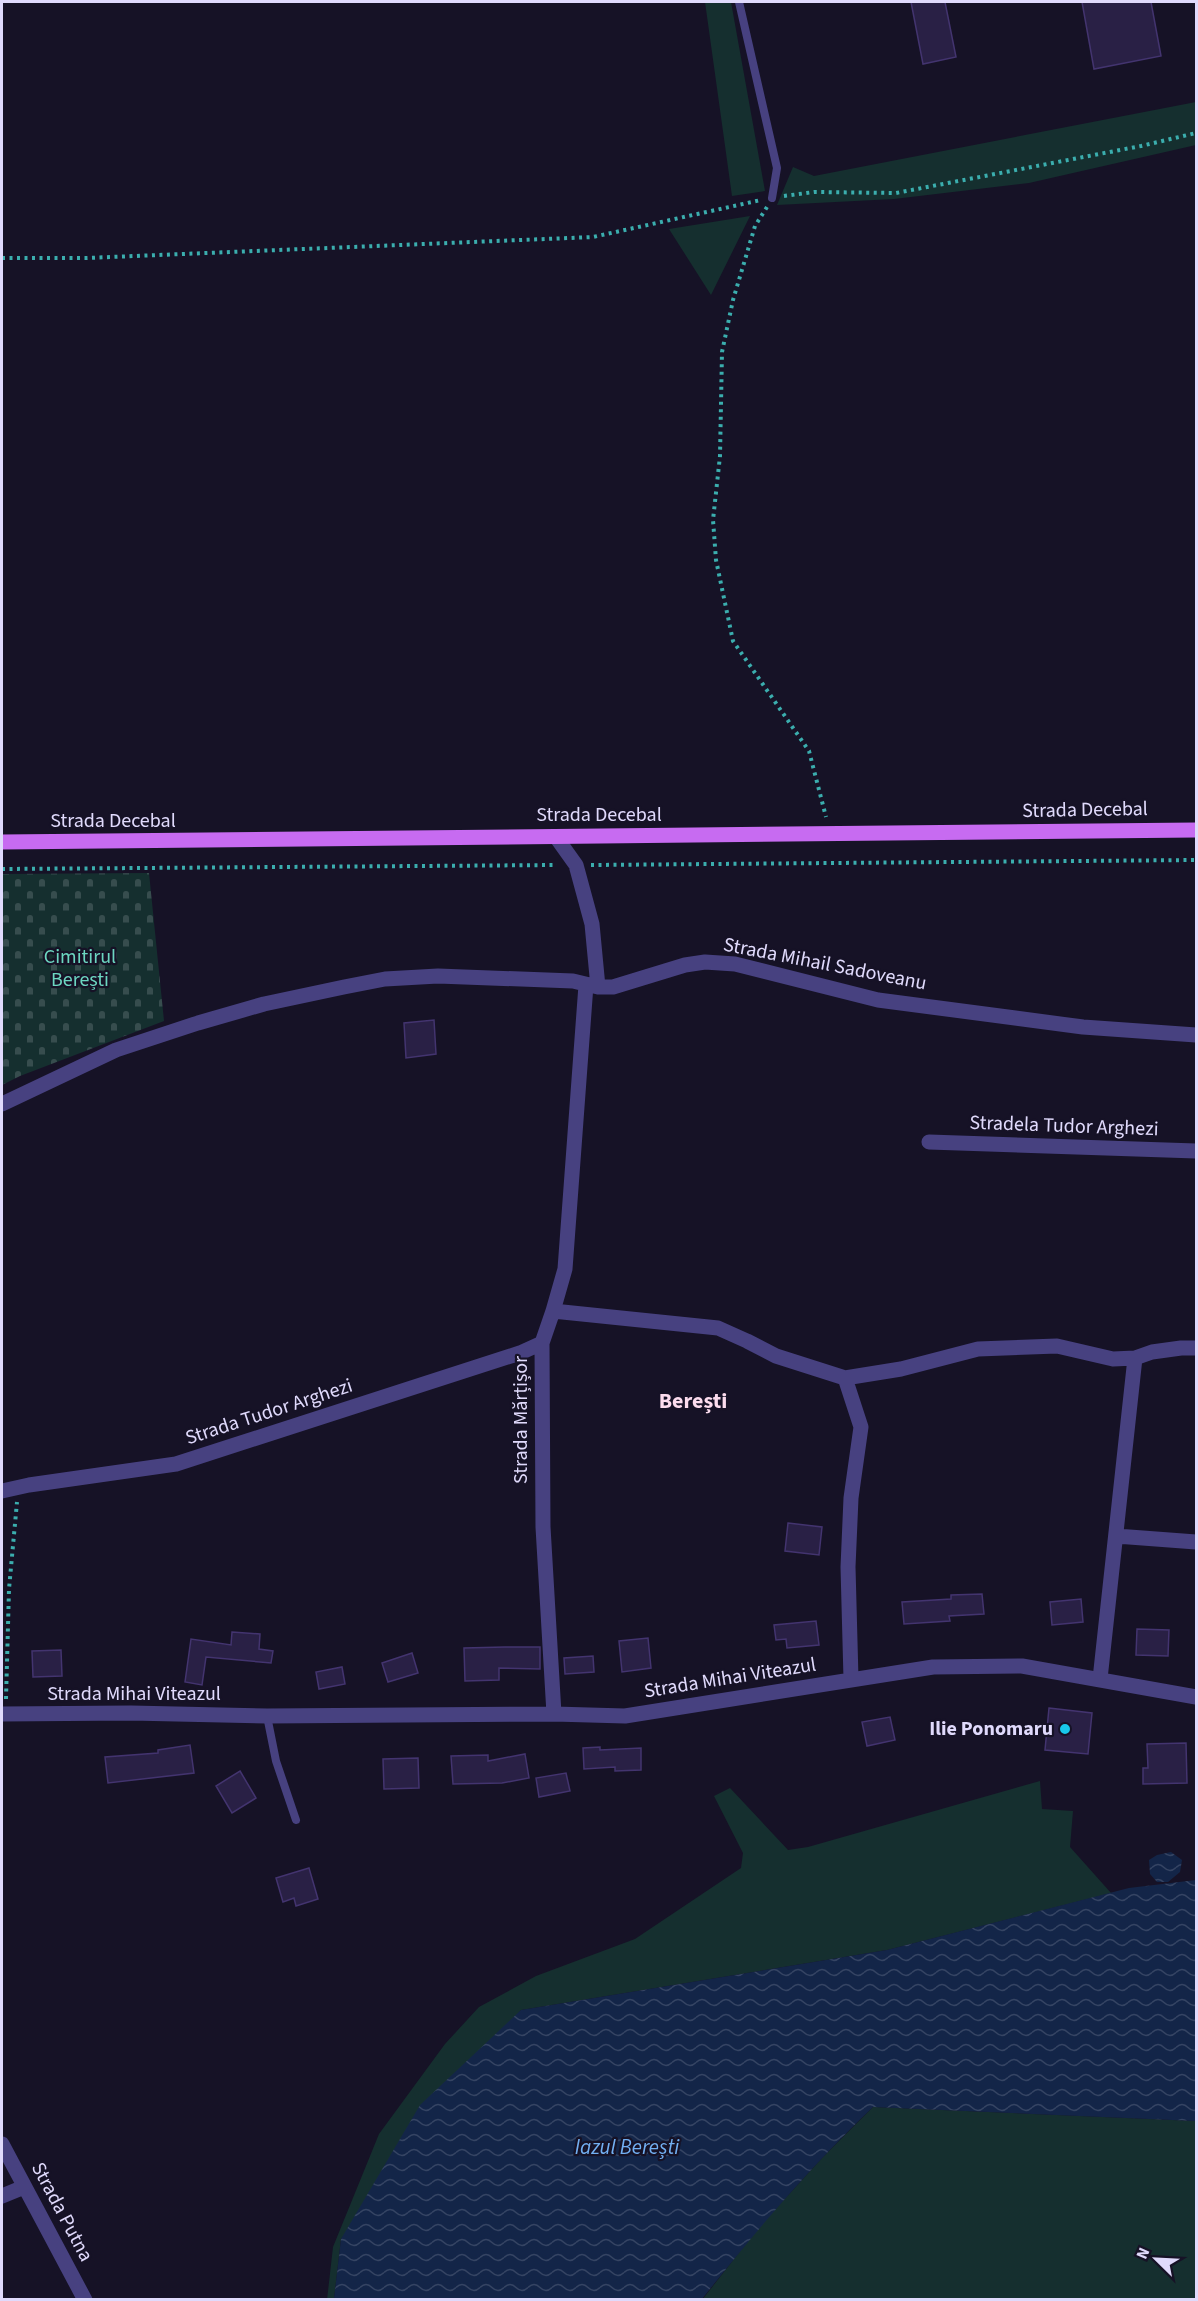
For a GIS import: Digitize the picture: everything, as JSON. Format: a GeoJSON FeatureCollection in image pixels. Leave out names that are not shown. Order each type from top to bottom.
{"type":"FeatureCollection","features":[{"type":"Feature","properties":{"kind":"main road","name":"Strada Decebal"},"geometry":{"type":"LineString","coordinates":[[2,842],[1197,830]]}},
{"type":"Feature","properties":{"kind":"street","name":"Strada Mărțișor"},"geometry":{"type":"LineString","coordinates":[[554,1714],[543,1527],[542,1342],[554,1311],[565,1269],[592,986],[592,924],[576,865],[556,837]]}},
{"type":"Feature","properties":{"kind":"street","name":"Strada Mihail Sadoveanu"},"geometry":{"type":"LineString","coordinates":[[2,1104],[116,1050],[198,1023],[264,1004],[344,987],[385,980],[438,976],[573,981],[592,986],[631,983],[685,965],[705,962],[735,964],[878,1000],[1083,1027],[1197,1035]]}},
{"type":"Feature","properties":{"kind":"street","name":"Stradela Tudor Arghezi"},"geometry":{"type":"LineString","coordinates":[[929,1142],[1197,1151]]}},
{"type":"Feature","properties":{"kind":"street"},"geometry":{"type":"LineString","coordinates":[[554,1311],[718,1328],[776,1356],[845,1378],[901,1369],[978,1349],[1057,1346],[1113,1359],[1135,1358],[1181,1348],[1197,1348]]}},
{"type":"Feature","properties":{"kind":"street","name":"Strada Tudor Arghezi"},"geometry":{"type":"LineString","coordinates":[[2,1491],[176,1464],[520,1353],[542,1342]]}},
{"type":"Feature","properties":{"kind":"street"},"geometry":{"type":"LineString","coordinates":[[1100,1679],[1135,1358]]}},
{"type":"Feature","properties":{"kind":"street"},"geometry":{"type":"LineString","coordinates":[[845,1378],[861,1427],[851,1498],[848,1567],[851,1679]]}},
{"type":"Feature","properties":{"kind":"street"},"geometry":{"type":"LineString","coordinates":[[1116,1536],[1197,1542]]}},
{"type":"Feature","properties":{"kind":"street","name":"Strada Mihai Viteazul"},"geometry":{"type":"LineString","coordinates":[[4,1714],[625,1716],[933,1667],[1022,1666],[1197,1697]]}},
{"type":"Feature","properties":{"kind":"street","name":"Strada Putna"},"geometry":{"type":"LineString","coordinates":[[2,2144],[85,2300]]}},
{"type":"Feature","properties":{"kind":"street"},"geometry":{"type":"LineString","coordinates":[[2,2196],[24,2187]]}},
{"type":"Feature","properties":{"kind":"lane"},"geometry":{"type":"LineString","coordinates":[[739,2],[777,168],[772,198]]}},
{"type":"Feature","properties":{"kind":"lane"},"geometry":{"type":"LineString","coordinates":[[267,1716],[276,1761],[296,1820]]}},
{"type":"Feature","properties":{"kind":"path"},"geometry":{"type":"LineString","coordinates":[[2,258],[86,258],[593,237],[772,198],[814,192],[896,193],[1141,146],[1197,133]]}},
{"type":"Feature","properties":{"kind":"path"},"geometry":{"type":"LineString","coordinates":[[772,198],[755,226],[733,300],[722,352],[720,456],[713,520],[716,560],[733,641],[809,751],[830,834]]}},
{"type":"Feature","properties":{"kind":"path"},"geometry":{"type":"LineString","coordinates":[[2,869],[1197,860]]}},
{"type":"Feature","properties":{"kind":"path"},"geometry":{"type":"LineString","coordinates":[[4,1714],[9,1589],[18,1487]]}},
{"type":"Feature","properties":{"kind":"green space"},"geometry":{"type":"Polygon","coordinates":[[[705,2],[731,2],[765,191],[732,196],[705,2]]]}},
{"type":"Feature","properties":{"kind":"green space"},"geometry":{"type":"Polygon","coordinates":[[[1196,102],[1196,145],[1029,183],[894,199],[777,205],[793,167],[814,176],[1196,102]]]}},
{"type":"Feature","properties":{"kind":"green space"},"geometry":{"type":"Polygon","coordinates":[[[750,216],[711,295],[669,229],[750,216]]]}},
{"type":"Feature","properties":{"kind":"green space","name":"Cimitirul Berești"},"geometry":{"type":"Polygon","coordinates":[[[149,873],[164,1021],[2,1085],[2,874],[149,873]]]}},
{"type":"Feature","properties":{"kind":"green space"},"geometry":{"type":"Polygon","coordinates":[[[1040,1781],[1042,1809],[1073,1811],[1070,1847],[1111,1893],[887,1950],[521,2010],[341,2239],[334,2299],[327,2300],[333,2247],[379,2134],[445,2044],[479,2007],[536,1976],[635,1939],[741,1868],[743,1853],[714,1796],[730,1788],[788,1850],[808,1847],[1040,1781]]]}},
{"type":"Feature","properties":{"kind":"green space"},"geometry":{"type":"Polygon","coordinates":[[[873,2107],[1196,2121],[1196,2299],[702,2300],[759,2227],[823,2157],[873,2107]]]}},
{"type":"Feature","properties":{"kind":"water"},"geometry":{"type":"Polygon","coordinates":[[[1171,1852],[1182,1860],[1180,1872],[1168,1882],[1157,1882],[1150,1874],[1149,1860],[1157,1855],[1171,1852]]]}},
{"type":"Feature","properties":{"kind":"water","name":"Iazul Berești"},"geometry":{"type":"Polygon","coordinates":[[[1196,1880],[1196,2121],[873,2107],[784,2200],[702,2299],[334,2299],[341,2239],[420,2105],[521,2010],[887,1950],[1129,1888],[1196,1880]]]}},
{"type":"Feature","properties":{"kind":"building"},"geometry":{"type":"Polygon","coordinates":[[[911,2],[945,2],[956,57],[923,64],[911,2]]]}},
{"type":"Feature","properties":{"kind":"building"},"geometry":{"type":"Polygon","coordinates":[[[1082,2],[1151,2],[1161,56],[1094,69],[1082,2]]]}},
{"type":"Feature","properties":{"kind":"building"},"geometry":{"type":"Polygon","coordinates":[[[434,1020],[436,1054],[406,1058],[404,1023],[434,1020]]]}},
{"type":"Feature","properties":{"kind":"building"},"geometry":{"type":"Polygon","coordinates":[[[788,1523],[822,1527],[819,1555],[785,1551],[788,1523]]]}},
{"type":"Feature","properties":{"kind":"building"},"geometry":{"type":"Polygon","coordinates":[[[982,1594],[984,1614],[949,1616],[950,1621],[904,1624],[902,1602],[951,1599],[951,1595],[982,1594]]]}},
{"type":"Feature","properties":{"kind":"building"},"geometry":{"type":"Polygon","coordinates":[[[1081,1599],[1083,1622],[1052,1625],[1050,1602],[1081,1599]]]}},
{"type":"Feature","properties":{"kind":"building"},"geometry":{"type":"Polygon","coordinates":[[[816,1621],[819,1645],[787,1648],[786,1639],[776,1640],[774,1625],[816,1621]]]}},
{"type":"Feature","properties":{"kind":"building"},"geometry":{"type":"Polygon","coordinates":[[[1137,1629],[1169,1630],[1168,1656],[1136,1655],[1137,1629]]]}},
{"type":"Feature","properties":{"kind":"building"},"geometry":{"type":"Polygon","coordinates":[[[232,1632],[260,1634],[259,1649],[273,1651],[271,1663],[206,1657],[202,1685],[185,1682],[191,1639],[231,1645],[232,1632]]]}},
{"type":"Feature","properties":{"kind":"building"},"geometry":{"type":"Polygon","coordinates":[[[648,1638],[651,1668],[622,1672],[619,1641],[648,1638]]]}},
{"type":"Feature","properties":{"kind":"building"},"geometry":{"type":"Polygon","coordinates":[[[540,1647],[540,1669],[499,1668],[499,1680],[465,1681],[464,1648],[540,1647]]]}},
{"type":"Feature","properties":{"kind":"building"},"geometry":{"type":"Polygon","coordinates":[[[61,1650],[62,1676],[33,1677],[32,1651],[61,1650]]]}},
{"type":"Feature","properties":{"kind":"building"},"geometry":{"type":"Polygon","coordinates":[[[412,1653],[418,1673],[388,1682],[382,1663],[412,1653]]]}},
{"type":"Feature","properties":{"kind":"building"},"geometry":{"type":"Polygon","coordinates":[[[593,1656],[594,1672],[565,1674],[564,1658],[593,1656]]]}},
{"type":"Feature","properties":{"kind":"building"},"geometry":{"type":"Polygon","coordinates":[[[342,1667],[345,1684],[319,1689],[316,1672],[342,1667]]]}},
{"type":"Feature","properties":{"kind":"building"},"geometry":{"type":"Polygon","coordinates":[[[1049,1708],[1092,1713],[1088,1754],[1045,1750],[1049,1708]]]}},
{"type":"Feature","properties":{"kind":"building"},"geometry":{"type":"Polygon","coordinates":[[[890,1717],[895,1740],[867,1746],[862,1722],[890,1717]]]}},
{"type":"Feature","properties":{"kind":"building"},"geometry":{"type":"Polygon","coordinates":[[[1186,1743],[1187,1783],[1143,1784],[1143,1768],[1148,1768],[1147,1744],[1186,1743]]]}},
{"type":"Feature","properties":{"kind":"building"},"geometry":{"type":"Polygon","coordinates":[[[190,1745],[194,1773],[108,1783],[105,1757],[158,1753],[158,1750],[190,1745]]]}},
{"type":"Feature","properties":{"kind":"building"},"geometry":{"type":"Polygon","coordinates":[[[600,1747],[600,1750],[641,1748],[641,1770],[615,1771],[615,1767],[584,1769],[583,1748],[600,1747]]]}},
{"type":"Feature","properties":{"kind":"building"},"geometry":{"type":"Polygon","coordinates":[[[525,1754],[529,1778],[502,1783],[453,1784],[451,1756],[488,1755],[488,1761],[525,1754]]]}},
{"type":"Feature","properties":{"kind":"building"},"geometry":{"type":"Polygon","coordinates":[[[418,1758],[419,1788],[384,1789],[383,1759],[418,1758]]]}},
{"type":"Feature","properties":{"kind":"building"},"geometry":{"type":"Polygon","coordinates":[[[240,1771],[256,1798],[232,1813],[216,1786],[240,1771]]]}},
{"type":"Feature","properties":{"kind":"building"},"geometry":{"type":"Polygon","coordinates":[[[566,1773],[570,1791],[539,1797],[536,1778],[566,1773]]]}},
{"type":"Feature","properties":{"kind":"building"},"geometry":{"type":"Polygon","coordinates":[[[309,1868],[318,1899],[296,1906],[294,1898],[283,1902],[276,1878],[309,1868]]]}},
{"type":"Feature","properties":{"kind":"place","name":"Ilie Ponomaru"},"geometry":{"type":"Point","coordinates":[1065,1729]}},
{"type":"Feature","properties":{"kind":"district","name":"Berești"},"geometry":{"type":"Point","coordinates":[693,1401]}}]}
